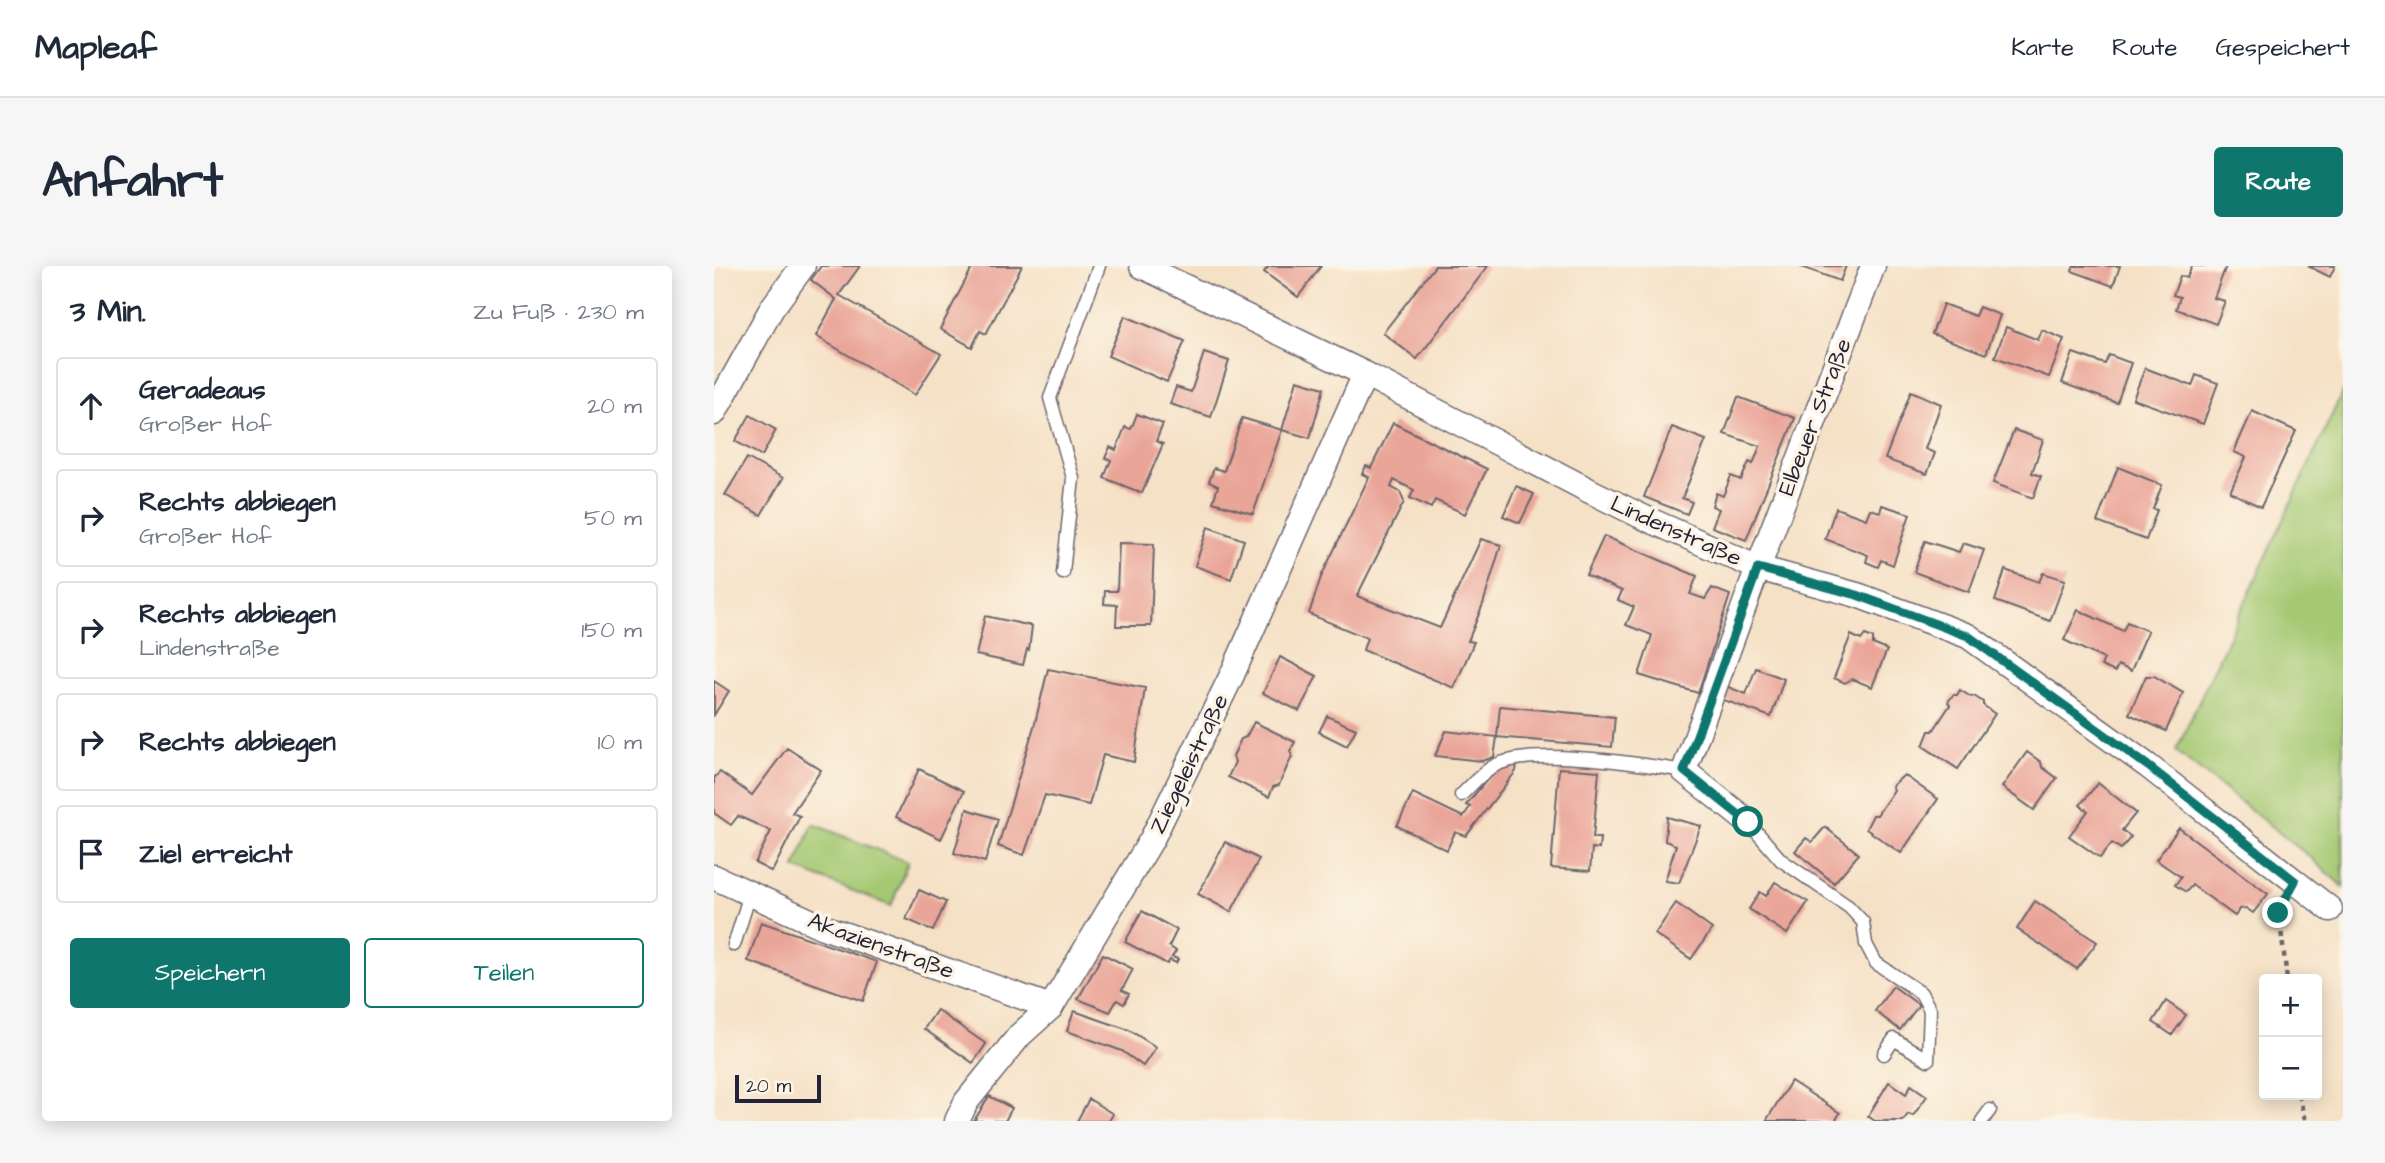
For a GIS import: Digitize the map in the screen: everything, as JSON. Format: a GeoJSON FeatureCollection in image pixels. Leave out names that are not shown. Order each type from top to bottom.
{"type":"FeatureCollection","features":[{"type":"Feature","properties":{"kind":"street"},"geometry":{"type":"LineString","coordinates":[[714,413],[772,308],[803,266]]}},
{"type":"Feature","properties":{"kind":"street","name":"Lindenstraße"},"geometry":{"type":"LineString","coordinates":[[1142,266],[1365,374],[1590,491],[1758,568],[1857,595],[1968,636],[2148,766],[2330,909]]}},
{"type":"Feature","properties":{"kind":"street","name":"Elbeuer Straße"},"geometry":{"type":"LineString","coordinates":[[1684,771],[1873,266]]}},
{"type":"Feature","properties":{"kind":"street","name":"Ziegeleistraße"},"geometry":{"type":"LineString","coordinates":[[957,1121],[967,1102],[1020,1035],[1051,1007],[1152,839],[1232,675],[1365,374]]}},
{"type":"Feature","properties":{"kind":"street"},"geometry":{"type":"LineString","coordinates":[[1684,771],[1748,822]]}},
{"type":"Feature","properties":{"kind":"street","name":"Akazienstraße"},"geometry":{"type":"LineString","coordinates":[[714,877],[823,927],[1051,1007]]}},
{"type":"Feature","properties":{"kind":"lane"},"geometry":{"type":"LineString","coordinates":[[1063,573],[1073,478],[1050,398],[1099,266]]}},
{"type":"Feature","properties":{"kind":"lane"},"geometry":{"type":"LineString","coordinates":[[1461,794],[1495,765],[1526,757],[1627,762],[1684,771]]}},
{"type":"Feature","properties":{"kind":"lane"},"geometry":{"type":"LineString","coordinates":[[1748,822],[1782,860],[1849,906],[1863,922],[1866,944],[1876,963],[1921,993],[1930,1010],[1928,1059],[1894,1039],[1884,1054]]}},
{"type":"Feature","properties":{"kind":"lane"},"geometry":{"type":"LineString","coordinates":[[734,945],[750,894]]}},
{"type":"Feature","properties":{"kind":"lane"},"geometry":{"type":"LineString","coordinates":[[1982,1121],[1990,1110]]}},
{"type":"Feature","properties":{"kind":"path"},"geometry":{"type":"LineString","coordinates":[[2286,974],[2278,913],[2295,881]]}},
{"type":"Feature","properties":{"kind":"path"},"geometry":{"type":"LineString","coordinates":[[2300,1100],[2305,1121]]}},
{"type":"Feature","properties":{"kind":"green space"},"geometry":{"type":"Polygon","coordinates":[[[2343,391],[2343,887],[2310,857],[2176,751],[2343,391]]]}},
{"type":"Feature","properties":{"kind":"green space"},"geometry":{"type":"Polygon","coordinates":[[[813,824],[908,862],[891,906],[795,868],[813,824]]]}},
{"type":"Feature","properties":{"kind":"building"},"geometry":{"type":"Polygon","coordinates":[[[821,266],[860,266],[839,295],[941,354],[915,395],[816,336],[836,299],[811,280],[821,266]]]}},
{"type":"Feature","properties":{"kind":"building"},"geometry":{"type":"Polygon","coordinates":[[[973,266],[1022,266],[986,334],[980,331],[972,347],[940,329],[973,266]]]}},
{"type":"Feature","properties":{"kind":"building"},"geometry":{"type":"Polygon","coordinates":[[[1269,266],[1321,266],[1298,297],[1264,272],[1269,266]]]}},
{"type":"Feature","properties":{"kind":"building"},"geometry":{"type":"Polygon","coordinates":[[[1435,266],[1488,266],[1417,359],[1383,333],[1435,266]]]}},
{"type":"Feature","properties":{"kind":"building"},"geometry":{"type":"Polygon","coordinates":[[[1799,266],[1846,266],[1840,281],[1799,266]]]}},
{"type":"Feature","properties":{"kind":"building"},"geometry":{"type":"Polygon","coordinates":[[[2074,266],[2120,266],[2113,286],[2072,271],[2074,266]]]}},
{"type":"Feature","properties":{"kind":"building"},"geometry":{"type":"Polygon","coordinates":[[[2192,266],[2226,266],[2214,298],[2225,301],[2216,324],[2176,309],[2180,297],[2173,295],[2180,276],[2187,278],[2192,266]]]}},
{"type":"Feature","properties":{"kind":"building"},"geometry":{"type":"Polygon","coordinates":[[[2308,266],[2335,266],[2330,277],[2308,266]]]}},
{"type":"Feature","properties":{"kind":"building"},"geometry":{"type":"Polygon","coordinates":[[[1943,304],[1975,316],[1979,307],[2000,315],[1986,354],[1932,334],[1943,304]]]}},
{"type":"Feature","properties":{"kind":"building"},"geometry":{"type":"Polygon","coordinates":[[[1125,316],[1185,341],[1167,382],[1108,356],[1125,316]]]}},
{"type":"Feature","properties":{"kind":"building"},"geometry":{"type":"Polygon","coordinates":[[[2006,327],[2038,340],[2042,330],[2064,339],[2049,377],[1995,357],[2006,327]]]}},
{"type":"Feature","properties":{"kind":"building"},"geometry":{"type":"Polygon","coordinates":[[[1204,353],[1229,361],[1211,417],[1170,404],[1176,387],[1191,392],[1204,353]]]}},
{"type":"Feature","properties":{"kind":"building"},"geometry":{"type":"Polygon","coordinates":[[[2073,353],[2105,364],[2109,355],[2131,363],[2117,403],[2062,383],[2073,353]]]}},
{"type":"Feature","properties":{"kind":"building"},"geometry":{"type":"Polygon","coordinates":[[[2145,368],[2192,386],[2196,375],[2218,383],[2203,424],[2133,399],[2145,368]]]}},
{"type":"Feature","properties":{"kind":"building"},"geometry":{"type":"Polygon","coordinates":[[[1297,380],[1324,388],[1310,438],[1282,430],[1297,380]]]}},
{"type":"Feature","properties":{"kind":"building"},"geometry":{"type":"Polygon","coordinates":[[[1911,391],[1941,404],[1925,449],[1935,453],[1927,474],[1885,459],[1911,391]]]}},
{"type":"Feature","properties":{"kind":"building"},"geometry":{"type":"Polygon","coordinates":[[[1738,397],[1795,418],[1746,540],[1712,527],[1719,509],[1712,506],[1716,493],[1723,496],[1731,476],[1741,480],[1749,462],[1753,464],[1760,446],[1724,434],[1738,397]]]}},
{"type":"Feature","properties":{"kind":"building"},"geometry":{"type":"Polygon","coordinates":[[[2252,411],[2296,431],[2261,507],[2230,492],[2246,457],[2234,452],[2252,411]]]}},
{"type":"Feature","properties":{"kind":"building"},"geometry":{"type":"Polygon","coordinates":[[[1137,414],[1163,424],[1156,441],[1163,444],[1142,493],[1104,478],[1111,460],[1105,458],[1110,447],[1116,450],[1125,427],[1131,429],[1137,414]]]}},
{"type":"Feature","properties":{"kind":"building"},"geometry":{"type":"Polygon","coordinates":[[[750,415],[776,430],[762,456],[735,441],[750,415]]]}},
{"type":"Feature","properties":{"kind":"building"},"geometry":{"type":"Polygon","coordinates":[[[1242,418],[1282,430],[1253,514],[1213,502],[1218,486],[1209,482],[1214,468],[1224,471],[1242,418]]]}},
{"type":"Feature","properties":{"kind":"building"},"geometry":{"type":"Polygon","coordinates":[[[1393,423],[1487,469],[1465,514],[1435,500],[1431,508],[1410,498],[1414,490],[1394,480],[1391,487],[1400,492],[1404,502],[1357,596],[1440,628],[1481,539],[1501,545],[1483,604],[1468,641],[1474,642],[1454,688],[1363,650],[1367,638],[1309,614],[1321,577],[1369,477],[1362,474],[1366,466],[1371,468],[1393,423]]]}},
{"type":"Feature","properties":{"kind":"building"},"geometry":{"type":"Polygon","coordinates":[[[1672,427],[1706,440],[1682,498],[1692,502],[1687,514],[1644,497],[1672,427]]]}},
{"type":"Feature","properties":{"kind":"building"},"geometry":{"type":"Polygon","coordinates":[[[2014,430],[2043,440],[2032,473],[2041,476],[2033,498],[1993,483],[2014,430]]]}},
{"type":"Feature","properties":{"kind":"building"},"geometry":{"type":"Polygon","coordinates":[[[747,458],[783,478],[761,515],[725,495],[747,458]]]}},
{"type":"Feature","properties":{"kind":"building"},"geometry":{"type":"Polygon","coordinates":[[[2118,467],[2162,485],[2153,509],[2157,510],[2146,540],[2097,522],[2118,467]]]}},
{"type":"Feature","properties":{"kind":"building"},"geometry":{"type":"Polygon","coordinates":[[[1516,486],[1534,494],[1520,523],[1503,516],[1516,486]]]}},
{"type":"Feature","properties":{"kind":"building"},"geometry":{"type":"Polygon","coordinates":[[[1882,505],[1910,514],[1893,565],[1881,560],[1878,567],[1866,562],[1868,555],[1825,539],[1836,508],[1866,519],[1870,509],[1880,512],[1882,505]]]}},
{"type":"Feature","properties":{"kind":"building"},"geometry":{"type":"Polygon","coordinates":[[[1208,527],[1244,540],[1231,579],[1195,566],[1208,527]]]}},
{"type":"Feature","properties":{"kind":"building"},"geometry":{"type":"Polygon","coordinates":[[[1604,536],[1697,576],[1690,594],[1705,599],[1712,588],[1730,595],[1698,693],[1639,675],[1652,635],[1626,625],[1634,607],[1618,600],[1622,591],[1586,575],[1604,536]]]}},
{"type":"Feature","properties":{"kind":"building"},"geometry":{"type":"Polygon","coordinates":[[[1925,541],[1959,552],[1963,543],[1984,550],[1969,592],[1914,572],[1925,541]]]}},
{"type":"Feature","properties":{"kind":"building"},"geometry":{"type":"Polygon","coordinates":[[[1119,543],[1154,544],[1151,626],[1116,626],[1117,605],[1104,604],[1105,591],[1117,591],[1119,543]]]}},
{"type":"Feature","properties":{"kind":"building"},"geometry":{"type":"Polygon","coordinates":[[[2005,570],[2039,582],[2043,573],[2065,580],[2050,621],[1995,601],[2005,570]]]}},
{"type":"Feature","properties":{"kind":"building"},"geometry":{"type":"Polygon","coordinates":[[[2078,610],[2123,631],[2127,622],[2148,631],[2131,671],[2118,665],[2115,672],[2101,666],[2104,659],[2064,640],[2078,610]]]}},
{"type":"Feature","properties":{"kind":"building"},"geometry":{"type":"Polygon","coordinates":[[[985,616],[1032,626],[1029,650],[1027,649],[1023,665],[976,655],[985,616]]]}},
{"type":"Feature","properties":{"kind":"building"},"geometry":{"type":"Polygon","coordinates":[[[1851,635],[1861,640],[1865,635],[1873,638],[1873,644],[1887,650],[1872,687],[1852,679],[1845,683],[1834,678],[1851,635]]]}},
{"type":"Feature","properties":{"kind":"building"},"geometry":{"type":"Polygon","coordinates":[[[1280,657],[1317,676],[1299,711],[1263,693],[1280,657]]]}},
{"type":"Feature","properties":{"kind":"building"},"geometry":{"type":"Polygon","coordinates":[[[1756,668],[1784,679],[1771,717],[1718,698],[1723,685],[1746,694],[1756,668]]]}},
{"type":"Feature","properties":{"kind":"building"},"geometry":{"type":"Polygon","coordinates":[[[1048,669],[1145,688],[1134,762],[1103,755],[1089,805],[1045,795],[1024,855],[998,846],[1035,723],[1048,669]]]}},
{"type":"Feature","properties":{"kind":"building"},"geometry":{"type":"Polygon","coordinates":[[[2146,676],[2154,676],[2183,693],[2166,731],[2129,714],[2146,676]]]}},
{"type":"Feature","properties":{"kind":"building"},"geometry":{"type":"Polygon","coordinates":[[[714,681],[729,691],[714,715],[714,681]]]}},
{"type":"Feature","properties":{"kind":"building"},"geometry":{"type":"Polygon","coordinates":[[[1960,690],[1983,702],[1983,705],[1995,714],[1958,769],[1923,746],[1929,731],[1933,731],[1950,705],[1948,702],[1960,690]]]}},
{"type":"Feature","properties":{"kind":"building"},"geometry":{"type":"Polygon","coordinates":[[[1500,706],[1615,717],[1612,747],[1497,737],[1500,706]]]}},
{"type":"Feature","properties":{"kind":"building"},"geometry":{"type":"Polygon","coordinates":[[[1327,716],[1356,729],[1347,746],[1319,732],[1327,716]]]}},
{"type":"Feature","properties":{"kind":"building"},"geometry":{"type":"Polygon","coordinates":[[[1254,722],[1295,742],[1279,785],[1273,787],[1269,797],[1228,777],[1241,739],[1246,737],[1254,722]]]}},
{"type":"Feature","properties":{"kind":"building"},"geometry":{"type":"Polygon","coordinates":[[[1446,731],[1497,737],[1494,757],[1482,761],[1435,756],[1446,731]]]}},
{"type":"Feature","properties":{"kind":"building"},"geometry":{"type":"Polygon","coordinates":[[[787,748],[821,770],[792,813],[800,816],[772,872],[755,863],[771,831],[738,816],[731,825],[714,813],[714,778],[720,772],[752,795],[787,748]]]}},
{"type":"Feature","properties":{"kind":"building"},"geometry":{"type":"Polygon","coordinates":[[[2027,752],[2057,778],[2034,810],[2002,787],[2027,752]]]}},
{"type":"Feature","properties":{"kind":"building"},"geometry":{"type":"Polygon","coordinates":[[[1517,764],[1516,771],[1466,836],[1455,832],[1447,850],[1397,826],[1413,793],[1463,817],[1470,807],[1466,805],[1495,770],[1517,764]]]}},
{"type":"Feature","properties":{"kind":"building"},"geometry":{"type":"Polygon","coordinates":[[[1559,768],[1599,771],[1593,838],[1600,838],[1599,849],[1592,848],[1590,871],[1551,868],[1559,768]]]}},
{"type":"Feature","properties":{"kind":"building"},"geometry":{"type":"Polygon","coordinates":[[[919,769],[964,791],[941,839],[896,817],[919,769]]]}},
{"type":"Feature","properties":{"kind":"building"},"geometry":{"type":"Polygon","coordinates":[[[1904,775],[1938,799],[1901,853],[1866,829],[1873,815],[1877,815],[1894,790],[1892,786],[1904,775]]]}},
{"type":"Feature","properties":{"kind":"building"},"geometry":{"type":"Polygon","coordinates":[[[2098,783],[2136,813],[2122,830],[2131,837],[2121,849],[2112,843],[2100,858],[2069,836],[2088,811],[2080,805],[2098,783]]]}},
{"type":"Feature","properties":{"kind":"building"},"geometry":{"type":"Polygon","coordinates":[[[967,809],[998,819],[985,862],[954,853],[967,809]]]}},
{"type":"Feature","properties":{"kind":"building"},"geometry":{"type":"Polygon","coordinates":[[[1667,817],[1701,826],[1679,883],[1665,881],[1676,845],[1665,841],[1667,817]]]}},
{"type":"Feature","properties":{"kind":"building"},"geometry":{"type":"Polygon","coordinates":[[[1825,827],[1859,854],[1834,883],[1795,851],[1806,838],[1812,842],[1825,827]]]}},
{"type":"Feature","properties":{"kind":"building"},"geometry":{"type":"Polygon","coordinates":[[[2179,828],[2268,894],[2253,913],[2246,908],[2240,909],[2235,916],[2192,885],[2186,892],[2175,885],[2181,877],[2156,860],[2179,828]]]}},
{"type":"Feature","properties":{"kind":"building"},"geometry":{"type":"Polygon","coordinates":[[[1225,842],[1259,859],[1231,912],[1198,894],[1225,842]]]}},
{"type":"Feature","properties":{"kind":"building"},"geometry":{"type":"Polygon","coordinates":[[[1775,882],[1808,902],[1787,934],[1749,909],[1760,892],[1766,896],[1775,882]]]}},
{"type":"Feature","properties":{"kind":"building"},"geometry":{"type":"Polygon","coordinates":[[[919,890],[946,902],[933,931],[906,919],[919,890]]]}},
{"type":"Feature","properties":{"kind":"building"},"geometry":{"type":"Polygon","coordinates":[[[2035,901],[2097,942],[2077,969],[2017,929],[2035,901]]]}},
{"type":"Feature","properties":{"kind":"building"},"geometry":{"type":"Polygon","coordinates":[[[1676,903],[1712,929],[1691,959],[1655,934],[1676,903]]]}},
{"type":"Feature","properties":{"kind":"building"},"geometry":{"type":"Polygon","coordinates":[[[1142,911],[1177,930],[1169,946],[1176,951],[1172,957],[1178,959],[1176,963],[1170,960],[1167,964],[1125,942],[1142,911]]]}},
{"type":"Feature","properties":{"kind":"building"},"geometry":{"type":"Polygon","coordinates":[[[761,922],[877,962],[863,1001],[748,961],[761,922]]]}},
{"type":"Feature","properties":{"kind":"building"},"geometry":{"type":"Polygon","coordinates":[[[1103,954],[1133,969],[1122,990],[1129,994],[1124,1004],[1117,1000],[1110,1012],[1078,999],[1103,954]]]}},
{"type":"Feature","properties":{"kind":"building"},"geometry":{"type":"Polygon","coordinates":[[[1893,986],[1919,1005],[1900,1030],[1875,1011],[1893,986]]]}},
{"type":"Feature","properties":{"kind":"building"},"geometry":{"type":"Polygon","coordinates":[[[2166,1001],[2186,1015],[2172,1035],[2153,1022],[2166,1001]]]}},
{"type":"Feature","properties":{"kind":"building"},"geometry":{"type":"Polygon","coordinates":[[[937,1010],[986,1044],[973,1063],[924,1029],[937,1010]]]}},
{"type":"Feature","properties":{"kind":"building"},"geometry":{"type":"Polygon","coordinates":[[[1074,1011],[1129,1030],[1156,1047],[1143,1066],[1122,1051],[1067,1031],[1074,1011]]]}},
{"type":"Feature","properties":{"kind":"building"},"geometry":{"type":"Polygon","coordinates":[[[1791,1081],[1840,1113],[1835,1121],[1766,1121],[1791,1081]]]}},
{"type":"Feature","properties":{"kind":"building"},"geometry":{"type":"Polygon","coordinates":[[[1889,1082],[1906,1094],[1911,1085],[1927,1096],[1913,1116],[1908,1114],[1903,1121],[1875,1121],[1868,1116],[1889,1082]]]}},
{"type":"Feature","properties":{"kind":"building"},"geometry":{"type":"Polygon","coordinates":[[[989,1096],[1012,1108],[1005,1121],[974,1121],[989,1096]]]}},
{"type":"Feature","properties":{"kind":"building"},"geometry":{"type":"Polygon","coordinates":[[[1089,1099],[1113,1114],[1109,1121],[1077,1121],[1089,1099]]]}},
{"type":"Feature","properties":{"kind":"route"},"geometry":{"type":"LineString","coordinates":[[1748,822],[1684,771],[1758,568],[1857,595],[1968,636],[2148,766],[2295,881],[2278,913]]}}]}
